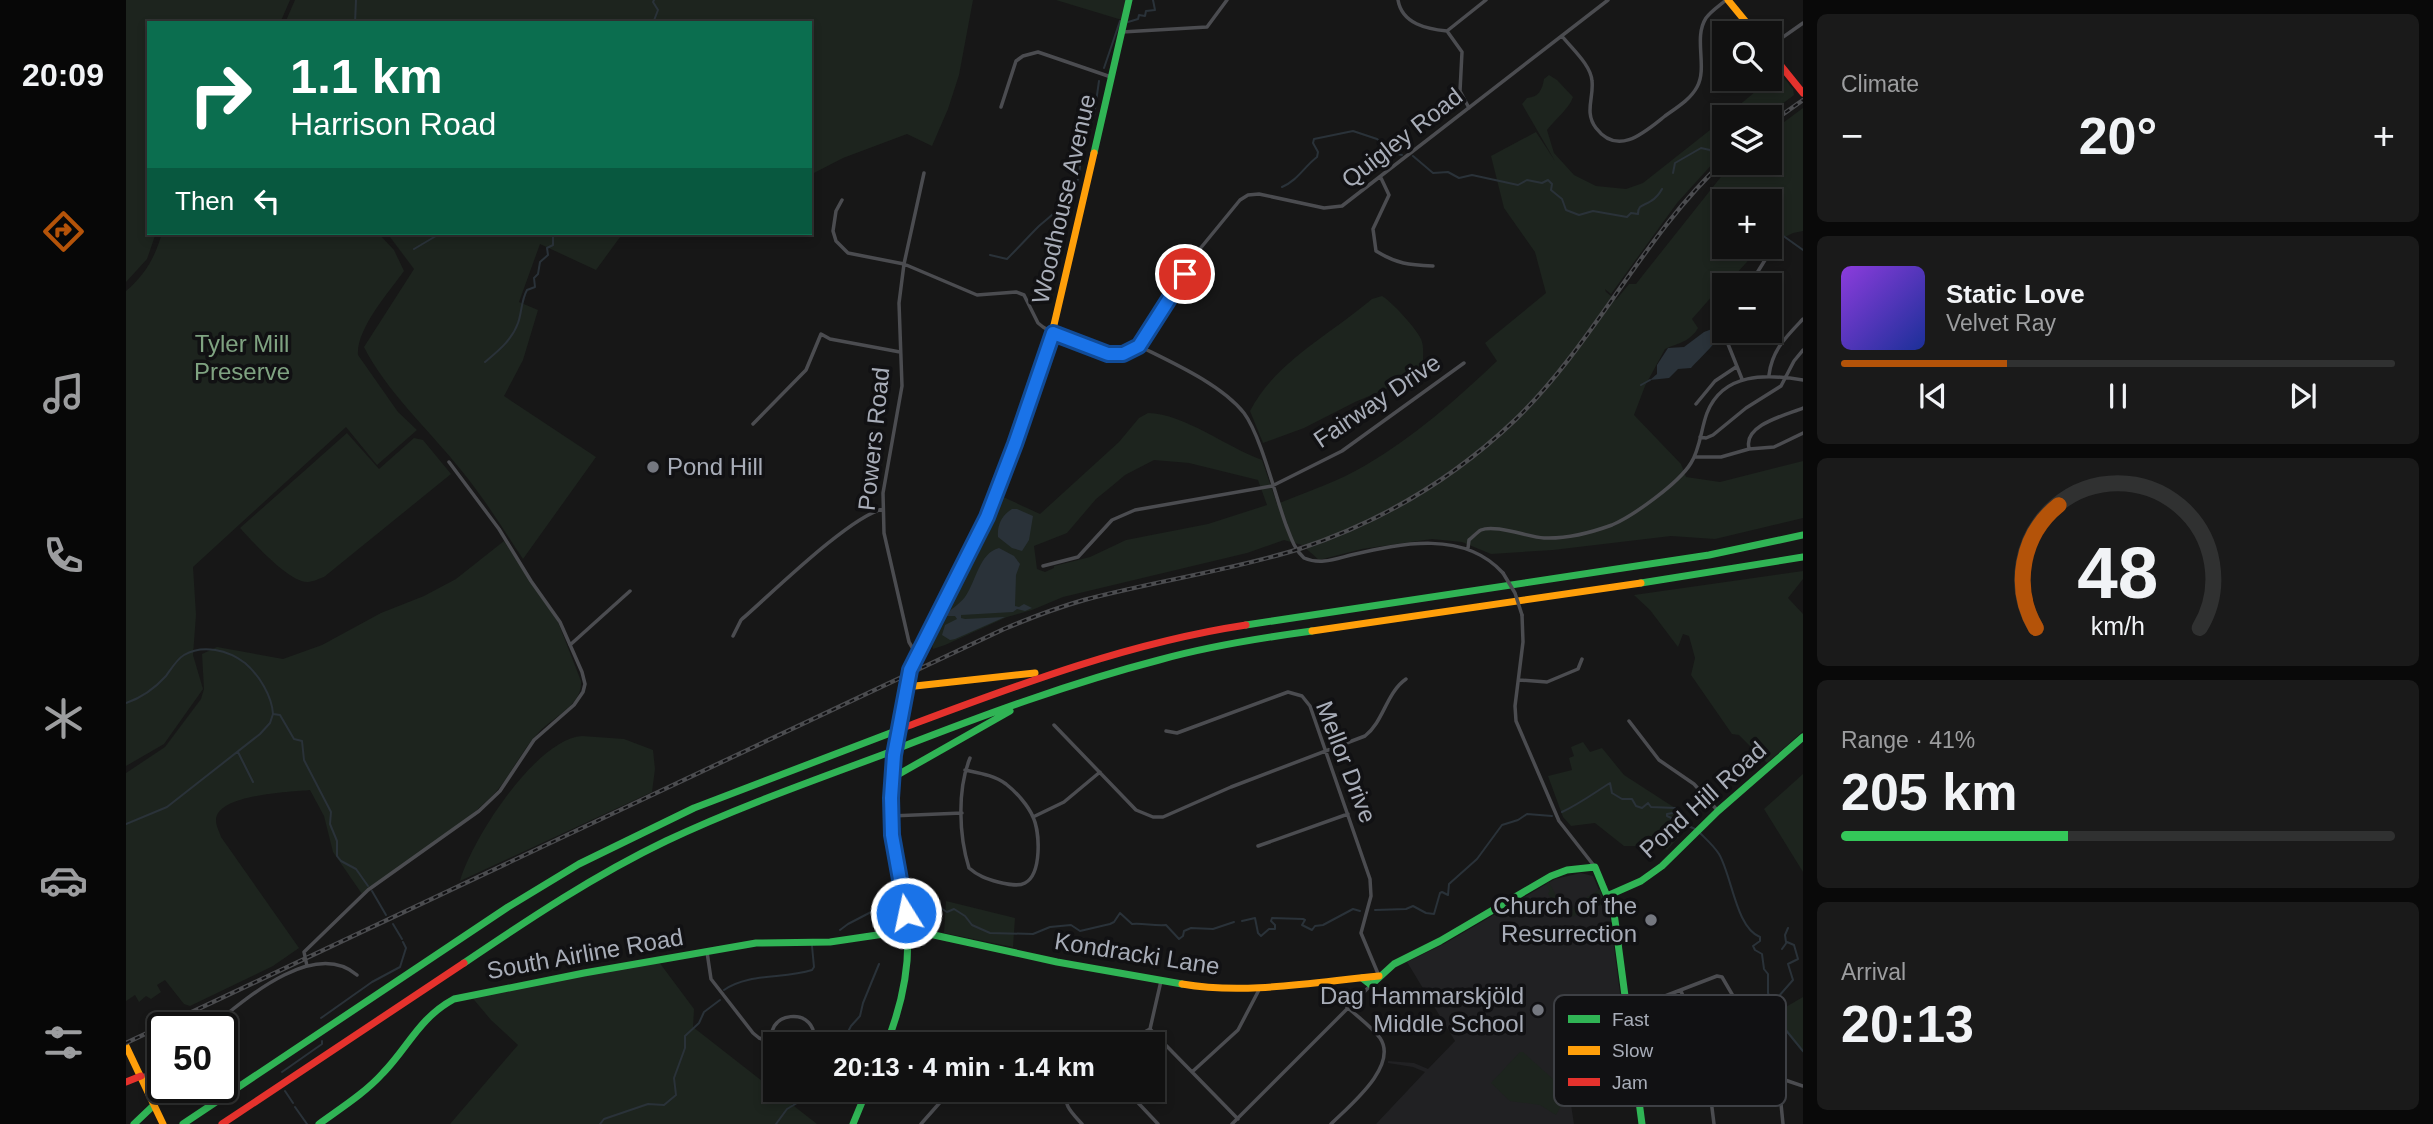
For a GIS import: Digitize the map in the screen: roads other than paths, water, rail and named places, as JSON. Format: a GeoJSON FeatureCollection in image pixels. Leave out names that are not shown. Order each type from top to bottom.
{"type":"FeatureCollection","features":[{"type":"Feature","properties":{"kind":"main road","name":"Woodhouse Avenue"},"geometry":{"type":"LineString","coordinates":[[891,1032],[906,989],[908,930],[891,816],[892,778],[906,687],[916,654],[987,517],[1053,333],[1129,0]]}},
{"type":"Feature","properties":{"kind":"main road"},"geometry":{"type":"LineString","coordinates":[[1727,0],[1745,21]]}},
{"type":"Feature","properties":{"kind":"main road"},"geometry":{"type":"LineString","coordinates":[[1782,66],[1803,93]]}},
{"type":"Feature","properties":{"kind":"main road"},"geometry":{"type":"LineString","coordinates":[[183,1124],[508,907],[579,864],[694,808],[1060,669],[1124,650],[1224,627],[1709,555],[1803,536]]}},
{"type":"Feature","properties":{"kind":"main road"},"geometry":{"type":"LineString","coordinates":[[222,1124],[520,925],[594,879],[653,847],[715,819],[1035,697],[1115,670],[1223,645],[1687,576],[1803,556]]}},
{"type":"Feature","properties":{"kind":"main road"},"geometry":{"type":"LineString","coordinates":[[906,687],[920,688],[1017,677],[1060,669]]}},
{"type":"Feature","properties":{"kind":"main road"},"geometry":{"type":"LineString","coordinates":[[892,778],[902,775],[993,719],[1025,705],[1035,697]]}},
{"type":"Feature","properties":{"kind":"main road","name":"Pond Hill Road"},"geometry":{"type":"LineString","coordinates":[[1607,896],[1651,874],[1803,737]]}},
{"type":"Feature","properties":{"kind":"main road"},"geometry":{"type":"LineString","coordinates":[[1595,867],[1616,925],[1624,995]]}},
{"type":"Feature","properties":{"kind":"main road","name":"Kondracki Lane"},"geometry":{"type":"LineString","coordinates":[[908,930],[1057,962],[1203,988],[1260,987],[1362,978],[1379,976],[1394,964],[1445,939],[1551,876],[1567,870],[1595,867]]}},
{"type":"Feature","properties":{"kind":"main road","name":"South Airline Road"},"geometry":{"type":"LineString","coordinates":[[319,1124],[380,1077],[421,1021],[449,1001],[484,992],[759,943],[830,942],[908,930]]}},
{"type":"Feature","properties":{"kind":"main road"},"geometry":{"type":"LineString","coordinates":[[1362,978],[1371,985],[1379,976]]}},
{"type":"Feature","properties":{"kind":"main road"},"geometry":{"type":"LineString","coordinates":[[126,1046],[162,1122]]}},
{"type":"Feature","properties":{"kind":"main road"},"geometry":{"type":"LineString","coordinates":[[126,1082],[141,1076]]}},
{"type":"Feature","properties":{"kind":"main road"},"geometry":{"type":"LineString","coordinates":[[853,1124],[862,1102]]}},
{"type":"Feature","properties":{"kind":"main road"},"geometry":{"type":"LineString","coordinates":[[134,1124],[154,1105]]}},
{"type":"Feature","properties":{"kind":"main road"},"geometry":{"type":"LineString","coordinates":[[1639,1106],[1642,1124]]}},
{"type":"Feature","properties":{"kind":"street"},"geometry":{"type":"LineString","coordinates":[[1122,32],[1207,27],[1227,0]]}},
{"type":"Feature","properties":{"kind":"street"},"geometry":{"type":"LineString","coordinates":[[1398,0],[1398,5],[1407,18],[1417,25],[1447,31],[1486,0]]}},
{"type":"Feature","properties":{"kind":"street","name":"Quigley Road"},"geometry":{"type":"LineString","coordinates":[[1139,346],[1199,250],[1240,200],[1248,195],[1259,194],[1324,208],[1342,206],[1608,0]]}},
{"type":"Feature","properties":{"kind":"street"},"geometry":{"type":"LineString","coordinates":[[1562,36],[1589,71],[1592,80],[1590,118],[1595,127],[1602,135],[1625,141],[1636,138],[1691,96],[1701,78],[1704,20],[1727,0]]}},
{"type":"Feature","properties":{"kind":"street"},"geometry":{"type":"LineString","coordinates":[[1782,39],[1803,23]]}},
{"type":"Feature","properties":{"kind":"street"},"geometry":{"type":"LineString","coordinates":[[1447,31],[1462,52],[1460,91],[1469,108]]}},
{"type":"Feature","properties":{"kind":"street"},"geometry":{"type":"LineString","coordinates":[[1001,107],[1016,61],[1031,53],[1038,52],[1111,77]]}},
{"type":"Feature","properties":{"kind":"street","name":"Powers Road"},"geometry":{"type":"LineString","coordinates":[[916,654],[910,645],[899,600],[884,533],[883,509],[886,472],[902,392],[898,316],[904,264],[924,173]]}},
{"type":"Feature","properties":{"kind":"street"},"geometry":{"type":"LineString","coordinates":[[1381,177],[1389,195],[1373,229],[1376,251],[1406,265],[1433,266]]}},
{"type":"Feature","properties":{"kind":"street"},"geometry":{"type":"LineString","coordinates":[[842,201],[836,211],[833,230],[836,241],[842,248],[858,257],[904,264],[977,295],[1016,292],[1024,295],[1038,323],[1053,333],[1108,354],[1123,354],[1139,346],[1227,397],[1245,415],[1294,545],[1304,558],[1314,562],[1428,544],[1468,548],[1486,557],[1503,573],[1515,593],[1522,615],[1523,642],[1515,714],[1518,725],[1559,821],[1595,867]]}},
{"type":"Feature","properties":{"kind":"street"},"geometry":{"type":"LineString","coordinates":[[1757,273],[1765,260]]}},
{"type":"Feature","properties":{"kind":"street"},"geometry":{"type":"LineString","coordinates":[[1769,376],[1771,361],[1778,345],[1803,319]]}},
{"type":"Feature","properties":{"kind":"street"},"geometry":{"type":"LineString","coordinates":[[753,424],[806,369],[821,334],[830,339],[900,352]]}},
{"type":"Feature","properties":{"kind":"street"},"geometry":{"type":"LineString","coordinates":[[1728,343],[1742,379]]}},
{"type":"Feature","properties":{"kind":"street"},"geometry":{"type":"LineString","coordinates":[[1700,437],[1713,435],[1745,408],[1782,386],[1794,361],[1803,350]]}},
{"type":"Feature","properties":{"kind":"street","name":"Fairway Drive"},"geometry":{"type":"LineString","coordinates":[[1044,566],[1078,557],[1112,520],[1135,510],[1272,486],[1342,451],[1464,363]]}},
{"type":"Feature","properties":{"kind":"street"},"geometry":{"type":"LineString","coordinates":[[1696,404],[1715,381],[1736,367]]}},
{"type":"Feature","properties":{"kind":"street"},"geometry":{"type":"LineString","coordinates":[[1468,548],[1480,530],[1491,529],[1539,538],[1567,537],[1611,525],[1633,514],[1682,475],[1695,457],[1707,410],[1728,386],[1742,379],[1769,376],[1803,380]]}},
{"type":"Feature","properties":{"kind":"street"},"geometry":{"type":"LineString","coordinates":[[1749,449],[1747,444],[1755,428],[1803,408]]}},
{"type":"Feature","properties":{"kind":"street"},"geometry":{"type":"LineString","coordinates":[[1695,457],[1721,457],[1749,449],[1774,447],[1803,433]]}},
{"type":"Feature","properties":{"kind":"street"},"geometry":{"type":"LineString","coordinates":[[307,966],[304,952],[376,883],[451,833],[500,791],[534,740],[578,700],[585,684],[560,622],[499,529],[449,462]]}},
{"type":"Feature","properties":{"kind":"street"},"geometry":{"type":"LineString","coordinates":[[733,636],[741,620],[827,544],[873,511],[883,509]]}},
{"type":"Feature","properties":{"kind":"street"},"geometry":{"type":"LineString","coordinates":[[570,645],[630,592]]}},
{"type":"Feature","properties":{"kind":"street"},"geometry":{"type":"LineString","coordinates":[[1519,680],[1547,682],[1578,668],[1582,659]]}},
{"type":"Feature","properties":{"kind":"street"},"geometry":{"type":"LineString","coordinates":[[1054,725],[1136,810],[1153,817],[1163,817],[1231,787],[1365,736],[1374,728],[1396,688],[1406,679]]}},
{"type":"Feature","properties":{"kind":"street","name":"Mellor Drive"},"geometry":{"type":"LineString","coordinates":[[1166,731],[1177,733],[1288,692],[1302,696],[1310,706],[1371,882],[1371,898],[1361,931],[1374,970],[1379,976]]}},
{"type":"Feature","properties":{"kind":"street"},"geometry":{"type":"LineString","coordinates":[[1629,721],[1660,760],[1694,784],[1718,811]]}},
{"type":"Feature","properties":{"kind":"street"},"geometry":{"type":"LineString","coordinates":[[965,770],[988,775],[1005,783],[1033,817],[1038,836],[1036,865],[1027,882],[1021,885],[1005,884],[985,879],[969,868],[962,813],[965,770],[970,758]]}},
{"type":"Feature","properties":{"kind":"street"},"geometry":{"type":"LineString","coordinates":[[1033,817],[1064,802],[1100,772]]}},
{"type":"Feature","properties":{"kind":"street"},"geometry":{"type":"LineString","coordinates":[[891,816],[962,813]]}},
{"type":"Feature","properties":{"kind":"street"},"geometry":{"type":"LineString","coordinates":[[1258,846],[1348,814]]}},
{"type":"Feature","properties":{"kind":"street"},"geometry":{"type":"LineString","coordinates":[[707,952],[712,979],[717,989],[753,1033],[763,1039]]}},
{"type":"Feature","properties":{"kind":"street"},"geometry":{"type":"LineString","coordinates":[[230,1012],[257,990],[307,966],[334,964],[348,968],[357,975]]}},
{"type":"Feature","properties":{"kind":"street"},"geometry":{"type":"LineString","coordinates":[[1668,995],[1717,976],[1722,977],[1732,995]]}},
{"type":"Feature","properties":{"kind":"street"},"geometry":{"type":"LineString","coordinates":[[1146,1032],[1150,1030],[1161,981]]}},
{"type":"Feature","properties":{"kind":"street"},"geometry":{"type":"LineString","coordinates":[[1232,1124],[1371,985]]}},
{"type":"Feature","properties":{"kind":"street"},"geometry":{"type":"LineString","coordinates":[[1192,1073],[1238,1030],[1260,987]]}},
{"type":"Feature","properties":{"kind":"street"},"geometry":{"type":"LineString","coordinates":[[1681,990],[1683,995]]}},
{"type":"Feature","properties":{"kind":"street"},"geometry":{"type":"LineString","coordinates":[[1331,1124],[1376,1077],[1383,1061],[1380,1037],[1347,1007]]}},
{"type":"Feature","properties":{"kind":"street"},"geometry":{"type":"LineString","coordinates":[[774,1032],[774,1027],[782,1019],[792,1016],[803,1018],[813,1032]]}},
{"type":"Feature","properties":{"kind":"street"},"geometry":{"type":"LineString","coordinates":[[1150,1030],[1238,1119]]}},
{"type":"Feature","properties":{"kind":"street"},"geometry":{"type":"LineString","coordinates":[[141,1076],[147,1075]]}},
{"type":"Feature","properties":{"kind":"street"},"geometry":{"type":"LineString","coordinates":[[1786,1080],[1803,1086]]}},
{"type":"Feature","properties":{"kind":"street"},"geometry":{"type":"LineString","coordinates":[[921,1124],[940,1102]]}},
{"type":"Feature","properties":{"kind":"street"},"geometry":{"type":"LineString","coordinates":[[1066,1102],[1068,1108],[1082,1124]]}},
{"type":"Feature","properties":{"kind":"street"},"geometry":{"type":"LineString","coordinates":[[1137,1102],[1158,1124]]}},
{"type":"Feature","properties":{"kind":"street"},"geometry":{"type":"LineString","coordinates":[[1712,1106],[1714,1124]]}},
{"type":"Feature","properties":{"kind":"street"},"geometry":{"type":"LineString","coordinates":[[1781,1106],[1783,1124]]}},
{"type":"Feature","properties":{"kind":"waterway"},"geometry":{"type":"LineString","coordinates":[[355,21],[356,0]]}},
{"type":"Feature","properties":{"kind":"waterway"},"geometry":{"type":"LineString","coordinates":[[654,0],[658,10],[654,21]]}},
{"type":"Feature","properties":{"kind":"waterway"},"geometry":{"type":"LineString","coordinates":[[1128,22],[1138,19],[1139,15],[1145,16],[1146,11],[1155,10],[1153,0]]}},
{"type":"Feature","properties":{"kind":"waterway"},"geometry":{"type":"LineString","coordinates":[[1104,68],[1120,21]]}},
{"type":"Feature","properties":{"kind":"waterway"},"geometry":{"type":"LineString","coordinates":[[1079,174],[1082,151],[1094,116],[1099,81]]}},
{"type":"Feature","properties":{"kind":"waterway"},"geometry":{"type":"LineString","coordinates":[[1282,187],[1317,157],[1314,139],[1353,131],[1377,139],[1394,153],[1402,155]]}},
{"type":"Feature","properties":{"kind":"waterway"},"geometry":{"type":"LineString","coordinates":[[1673,173],[1675,163],[1701,148],[1712,152]]}},
{"type":"Feature","properties":{"kind":"waterway"},"geometry":{"type":"LineString","coordinates":[[1413,156],[1433,173],[1448,172],[1459,178],[1472,175],[1518,185],[1527,180],[1542,183],[1548,180],[1552,184],[1551,190],[1562,199],[1566,210],[1579,215],[1593,211],[1627,217],[1631,213],[1638,214],[1640,207],[1654,199],[1662,189]]}},
{"type":"Feature","properties":{"kind":"waterway"},"geometry":{"type":"LineString","coordinates":[[990,255],[1007,259],[1062,206],[1072,194],[1078,179]]}},
{"type":"Feature","properties":{"kind":"waterway"},"geometry":{"type":"LineString","coordinates":[[414,249],[438,235]]}},
{"type":"Feature","properties":{"kind":"waterway"},"geometry":{"type":"LineString","coordinates":[[485,362],[512,335],[525,294],[527,290],[535,287],[534,278],[538,274],[540,262],[548,255],[547,248],[553,245],[553,235]]}},
{"type":"Feature","properties":{"kind":"waterway"},"geometry":{"type":"LineString","coordinates":[[1782,235],[1803,250]]}},
{"type":"Feature","properties":{"kind":"waterway"},"geometry":{"type":"LineString","coordinates":[[1641,385],[1650,380]]}},
{"type":"Feature","properties":{"kind":"waterway"},"geometry":{"type":"LineString","coordinates":[[126,703],[153,688],[179,659],[191,652],[215,650],[245,663],[264,686],[273,714],[280,715],[294,739],[302,741],[304,760],[331,812],[330,824],[337,841],[337,856],[356,869],[368,886]]}},
{"type":"Feature","properties":{"kind":"waterway"},"geometry":{"type":"LineString","coordinates":[[126,824],[167,807],[260,734],[270,723],[273,714]]}},
{"type":"Feature","properties":{"kind":"waterway"},"geometry":{"type":"LineString","coordinates":[[238,752],[253,782]]}},
{"type":"Feature","properties":{"kind":"waterway"},"geometry":{"type":"LineString","coordinates":[[1562,812],[1610,783],[1612,793],[1622,799],[1632,799],[1636,806],[1642,808],[1648,803],[1651,807],[1676,808],[1678,812],[1667,816],[1695,829]]}},
{"type":"Feature","properties":{"kind":"waterway"},"geometry":{"type":"LineString","coordinates":[[1375,910],[1406,909],[1413,906],[1434,914],[1440,893],[1448,895],[1449,884],[1477,859],[1502,825],[1527,814],[1552,816]]}},
{"type":"Feature","properties":{"kind":"waterway"},"geometry":{"type":"LineString","coordinates":[[1700,833],[1719,854],[1745,923],[1760,937],[1760,941],[1753,946],[1762,954],[1764,969],[1768,974],[1769,995]]}},
{"type":"Feature","properties":{"kind":"waterway"},"geometry":{"type":"LineString","coordinates":[[372,891],[386,915]]}},
{"type":"Feature","properties":{"kind":"waterway"},"geometry":{"type":"LineString","coordinates":[[914,914],[926,906],[930,911],[939,907],[947,912],[954,909],[972,925],[990,933],[1033,934],[1050,927],[1071,925],[1080,931],[1110,924],[1120,913],[1132,924],[1166,925],[1179,939],[1184,931],[1191,928],[1213,929],[1234,922]]}},
{"type":"Feature","properties":{"kind":"waterway"},"geometry":{"type":"LineString","coordinates":[[1242,921],[1255,918],[1261,936],[1269,929],[1275,929],[1272,918],[1303,919],[1305,920],[1302,925],[1312,930],[1315,926],[1323,925],[1353,909],[1360,911]]}},
{"type":"Feature","properties":{"kind":"waterway"},"geometry":{"type":"LineString","coordinates":[[840,930],[873,911],[884,917],[899,918]]}},
{"type":"Feature","properties":{"kind":"waterway"},"geometry":{"type":"LineString","coordinates":[[393,924],[402,939]]}},
{"type":"Feature","properties":{"kind":"waterway"},"geometry":{"type":"LineString","coordinates":[[1786,942],[1788,928]]}},
{"type":"Feature","properties":{"kind":"waterway"},"geometry":{"type":"LineString","coordinates":[[321,1018],[372,982],[400,967],[406,948],[403,942]]}},
{"type":"Feature","properties":{"kind":"waterway"},"geometry":{"type":"LineString","coordinates":[[1780,995],[1793,980],[1788,964],[1798,959],[1794,945],[1787,942],[1782,949]]}},
{"type":"Feature","properties":{"kind":"waterway"},"geometry":{"type":"LineString","coordinates":[[724,990],[744,981],[812,970],[812,946]]}},
{"type":"Feature","properties":{"kind":"waterway"},"geometry":{"type":"LineString","coordinates":[[848,1032],[860,1016],[879,964]]}},
{"type":"Feature","properties":{"kind":"waterway"},"geometry":{"type":"LineString","coordinates":[[600,1124],[604,1119],[648,1104],[664,1105],[676,1095],[674,1078],[685,1048],[685,1036],[699,1023],[704,1012],[720,1000]]}},
{"type":"Feature","properties":{"kind":"waterway"},"geometry":{"type":"LineString","coordinates":[[1786,1030],[1803,1051]]}},
{"type":"Feature","properties":{"kind":"waterway"},"geometry":{"type":"LineString","coordinates":[[282,1072],[322,1044],[322,1041]]}},
{"type":"Feature","properties":{"kind":"waterway"},"geometry":{"type":"LineString","coordinates":[[285,1091],[293,1103]]}},
{"type":"Feature","properties":{"kind":"waterway"},"geometry":{"type":"LineString","coordinates":[[776,1124],[787,1109],[799,1102]]}},
{"type":"Feature","properties":{"kind":"waterway"},"geometry":{"type":"LineString","coordinates":[[295,1107],[307,1124]]}},
{"type":"Feature","properties":{"kind":"railway"},"geometry":{"type":"LineString","coordinates":[[1782,115],[1803,100]]}},
{"type":"Feature","properties":{"kind":"railway"},"geometry":{"type":"LineString","coordinates":[[126,1043],[1004,629],[1084,600],[1246,564],[1299,549],[1387,512],[1467,461],[1515,420],[1544,390],[1668,223],[1712,173]]}},
{"type":"Feature","properties":{"kind":"place","name":"Pond Hill"},"geometry":{"type":"Point","coordinates":[653,467]}},
{"type":"Feature","properties":{"kind":"place","name":"Church of the Resurrection"},"geometry":{"type":"Point","coordinates":[1651,920]}},
{"type":"Feature","properties":{"kind":"place","name":"Dag Hammarskjöld Middle School"},"geometry":{"type":"Point","coordinates":[1538,1010]}},
{"type":"Feature","properties":{"kind":"park label","name":"Tyler Mill Preserve"},"geometry":{"type":"Point","coordinates":[242,358]}}]}
